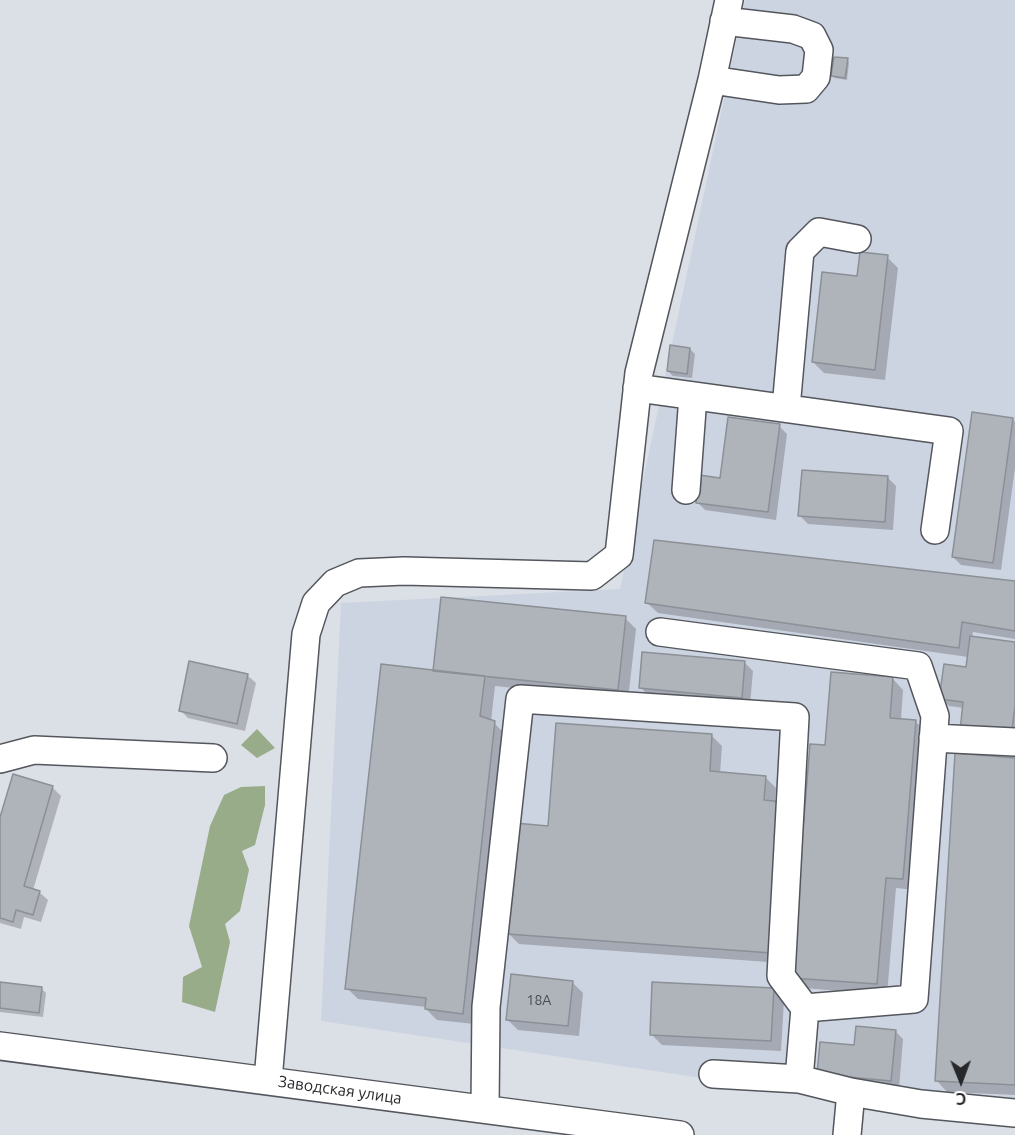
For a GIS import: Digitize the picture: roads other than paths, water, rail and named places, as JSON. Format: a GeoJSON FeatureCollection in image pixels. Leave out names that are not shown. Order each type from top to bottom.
{"type":"FeatureCollection","features":[{"type":"Feature","properties":{"kind":"street"},"geometry":{"type":"LineString","coordinates":[[268,1080],[306,634],[316,603],[335,583],[359,573],[404,571],[592,576],[619,555],[639,373],[712,80],[726,11],[812,36],[819,50],[816,77],[806,89],[779,90],[712,80]]}},
{"type":"Feature","properties":{"kind":"street"},"geometry":{"type":"LineString","coordinates":[[786,408],[800,252],[819,232],[857,239]]}},
{"type":"Feature","properties":{"kind":"street"},"geometry":{"type":"LineString","coordinates":[[637,388],[949,431],[935,530]]}},
{"type":"Feature","properties":{"kind":"street"},"geometry":{"type":"LineString","coordinates":[[686,490],[693,396]]}},
{"type":"Feature","properties":{"kind":"street"},"geometry":{"type":"LineString","coordinates":[[660,632],[918,666],[935,716],[914,999],[805,1008]]}},
{"type":"Feature","properties":{"kind":"street"},"geometry":{"type":"LineString","coordinates":[[484,1109],[486,1007],[520,699],[795,717],[781,976],[805,1008],[799,1079]]}},
{"type":"Feature","properties":{"kind":"street"},"geometry":{"type":"LineString","coordinates":[[933,738],[1015,742]]}},
{"type":"Feature","properties":{"kind":"street"},"geometry":{"type":"LineString","coordinates":[[0,759],[34,750],[213,758]]}},
{"type":"Feature","properties":{"kind":"street","name":"Заводская улица"},"geometry":{"type":"LineString","coordinates":[[0,1046],[680,1135]]}},
{"type":"Feature","properties":{"kind":"street"},"geometry":{"type":"LineString","coordinates":[[713,1074],[799,1079],[851,1092],[921,1104],[1015,1113]]}},
{"type":"Feature","properties":{"kind":"street"},"geometry":{"type":"LineString","coordinates":[[847,1135],[851,1092]]}}]}
